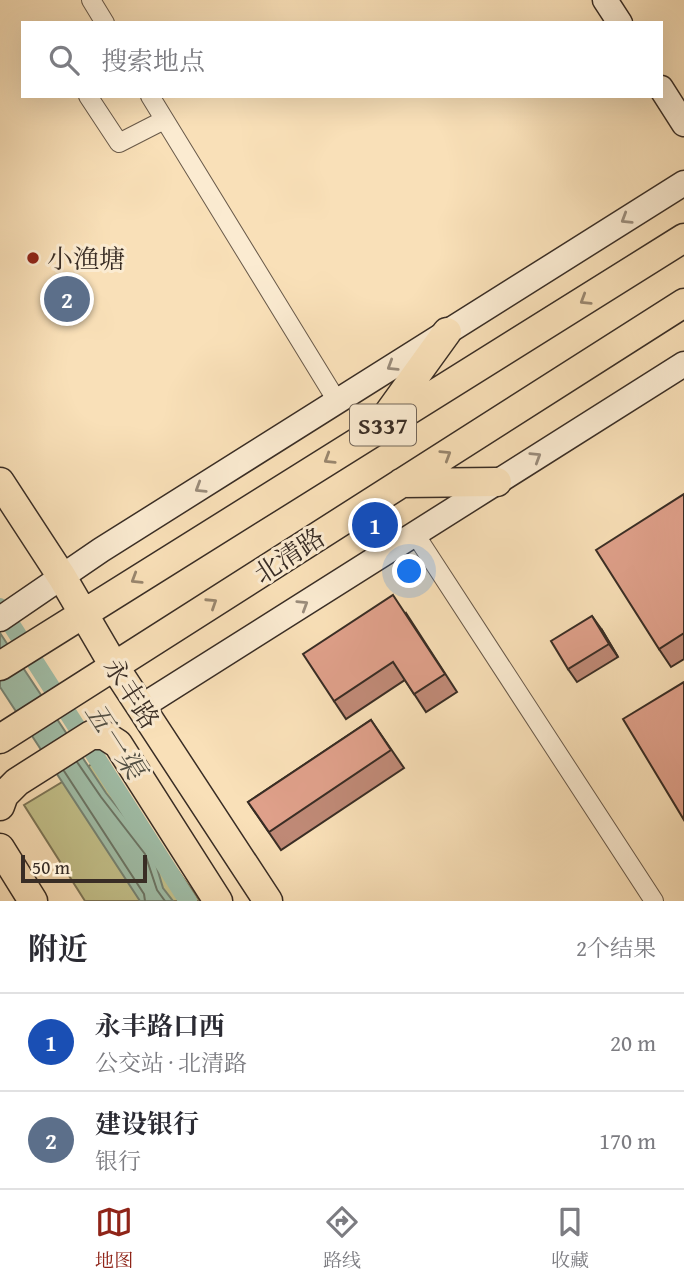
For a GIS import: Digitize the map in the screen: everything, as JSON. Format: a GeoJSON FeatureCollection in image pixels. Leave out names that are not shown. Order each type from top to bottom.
{"type":"FeatureCollection","features":[{"type":"Feature","properties":{"kind":"main road","name":"S337"},"geometry":{"type":"LineString","coordinates":[[0,666],[684,238]]}},
{"type":"Feature","properties":{"kind":"main road","name":"北清路"},"geometry":{"type":"LineString","coordinates":[[0,738],[684,303]]}},
{"type":"Feature","properties":{"kind":"main road"},"geometry":{"type":"LineString","coordinates":[[376,430],[447,332]]}},
{"type":"Feature","properties":{"kind":"main road","name":"永丰路"},"geometry":{"type":"LineString","coordinates":[[0,482],[62,577],[114,666],[268,901]]}},
{"type":"Feature","properties":{"kind":"main road"},"geometry":{"type":"LineString","coordinates":[[401,483],[497,482]]}},
{"type":"Feature","properties":{"kind":"main road"},"geometry":{"type":"LineString","coordinates":[[0,806],[4,795],[17,782],[91,736],[104,735],[118,744],[218,901]]}},
{"type":"Feature","properties":{"kind":"main road"},"geometry":{"type":"LineString","coordinates":[[0,848],[33,901]]}},
{"type":"Feature","properties":{"kind":"street"},"geometry":{"type":"LineString","coordinates":[[91,0],[104,21]]}},
{"type":"Feature","properties":{"kind":"street"},"geometry":{"type":"LineString","coordinates":[[605,0],[619,21]]}},
{"type":"Feature","properties":{"kind":"street"},"geometry":{"type":"LineString","coordinates":[[663,91],[684,124]]}},
{"type":"Feature","properties":{"kind":"street"},"geometry":{"type":"LineString","coordinates":[[89,98],[119,143],[164,120]]}},
{"type":"Feature","properties":{"kind":"street"},"geometry":{"type":"LineString","coordinates":[[151,98],[337,401]]}},
{"type":"Feature","properties":{"kind":"street"},"geometry":{"type":"LineString","coordinates":[[10,613],[113,543],[684,183]]}},
{"type":"Feature","properties":{"kind":"street","name":"北清路"},"geometry":{"type":"LineString","coordinates":[[141,707],[684,364]]}},
{"type":"Feature","properties":{"kind":"street"},"geometry":{"type":"LineString","coordinates":[[415,534],[654,901]]}},
{"type":"Feature","properties":{"kind":"shaded area"},"geometry":{"type":"Polygon","coordinates":[[[97,761],[200,901],[85,901],[24,805],[97,761]]]}},
{"type":"Feature","properties":{"kind":"water"},"geometry":{"type":"Polygon","coordinates":[[[0,633],[106,793],[152,851],[163,888],[173,901],[140,901],[0,687],[0,633]]]}},
{"type":"Feature","properties":{"kind":"building"},"geometry":{"type":"Polygon","coordinates":[[[684,494],[684,633],[659,649],[596,550],[684,494]]]}},
{"type":"Feature","properties":{"kind":"building"},"geometry":{"type":"Polygon","coordinates":[[[393,595],[445,674],[414,694],[393,662],[334,701],[303,654],[393,595]]]}},
{"type":"Feature","properties":{"kind":"building"},"geometry":{"type":"Polygon","coordinates":[[[592,616],[609,644],[568,669],[551,641],[592,616]]]}},
{"type":"Feature","properties":{"kind":"building"},"geometry":{"type":"Polygon","coordinates":[[[684,682],[684,820],[623,719],[684,682]]]}},
{"type":"Feature","properties":{"kind":"building"},"geometry":{"type":"Polygon","coordinates":[[[371,720],[391,750],[269,832],[248,802],[371,720]]]}},
{"type":"Feature","properties":{"kind":"waterway","name":"五一渠"},"geometry":{"type":"LineString","coordinates":[[0,607],[188,901]]}},
{"type":"Feature","properties":{"kind":"place","name":"小渔塘"},"geometry":{"type":"Point","coordinates":[33,258]}},
{"type":"Feature","properties":{"kind":"place","name":"建设银行"},"geometry":{"type":"Point","coordinates":[67,299]}},
{"type":"Feature","properties":{"kind":"place","name":"永丰路口西"},"geometry":{"type":"Point","coordinates":[375,525]}}]}
